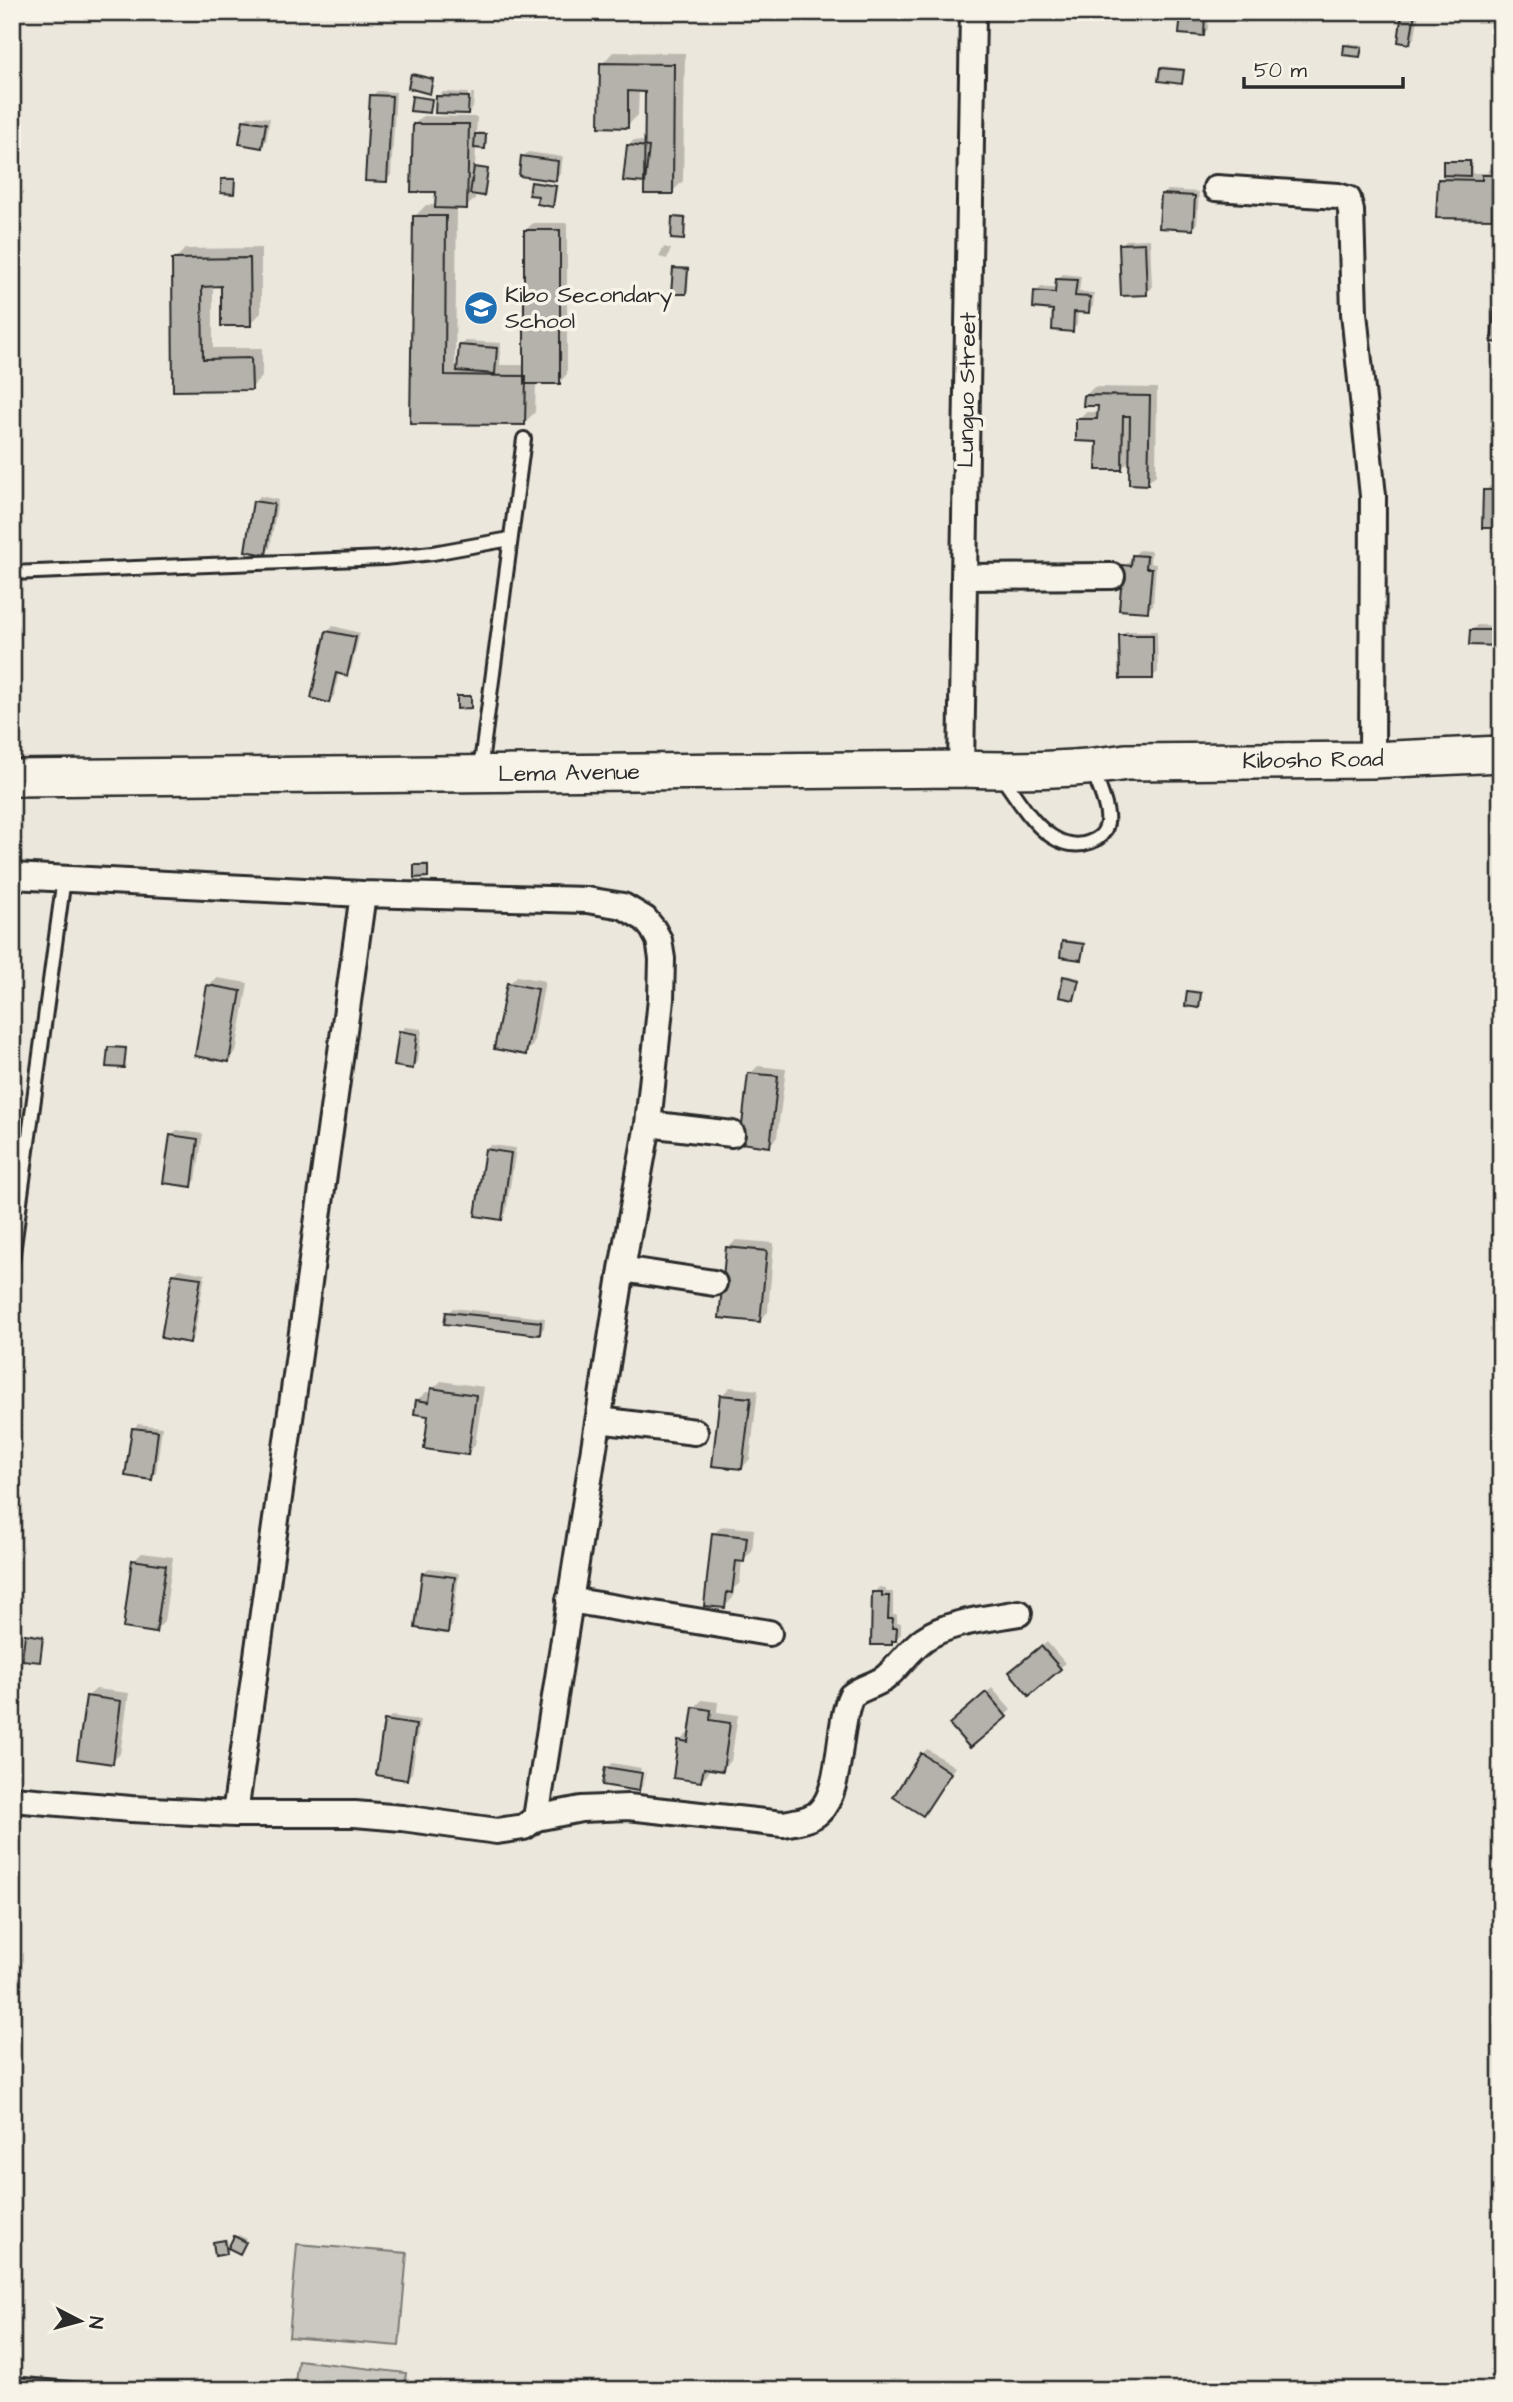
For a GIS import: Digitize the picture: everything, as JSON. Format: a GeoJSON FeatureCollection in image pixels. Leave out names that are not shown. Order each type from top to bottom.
{"type":"FeatureCollection","features":[{"type":"Feature","properties":{"kind":"main road","name":"Kibosho Road"},"geometry":{"type":"LineString","coordinates":[[1126,762],[1372,760],[1501,754]]}},
{"type":"Feature","properties":{"kind":"main road","name":"Lema Avenue"},"geometry":{"type":"LineString","coordinates":[[12,778],[996,770],[1092,768],[1126,762]]}},
{"type":"Feature","properties":{"kind":"street","name":"Lunguo Street"},"geometry":{"type":"LineString","coordinates":[[961,769],[973,12]]}},
{"type":"Feature","properties":{"kind":"street"},"geometry":{"type":"LineString","coordinates":[[1216,188],[1338,196],[1348,199],[1351,211],[1354,313],[1373,496],[1372,760]]}},
{"type":"Feature","properties":{"kind":"street"},"geometry":{"type":"LineString","coordinates":[[964,577],[1112,576]]}},
{"type":"Feature","properties":{"kind":"street"},"geometry":{"type":"LineString","coordinates":[[12,876],[362,894],[587,900],[623,906],[645,919],[659,940],[662,959],[661,999],[648,1124],[622,1269],[536,1818]]}},
{"type":"Feature","properties":{"kind":"street"},"geometry":{"type":"LineString","coordinates":[[235,1814],[362,894]]}},
{"type":"Feature","properties":{"kind":"street"},"geometry":{"type":"LineString","coordinates":[[648,1124],[732,1134]]}},
{"type":"Feature","properties":{"kind":"street"},"geometry":{"type":"LineString","coordinates":[[622,1269],[714,1283]]}},
{"type":"Feature","properties":{"kind":"street"},"geometry":{"type":"LineString","coordinates":[[599,1420],[695,1432]]}},
{"type":"Feature","properties":{"kind":"street"},"geometry":{"type":"LineString","coordinates":[[569,1600],[769,1633]]}},
{"type":"Feature","properties":{"kind":"street"},"geometry":{"type":"LineString","coordinates":[[12,1799],[235,1814],[355,1814],[497,1831],[524,1827],[536,1818],[606,1807],[628,1807],[783,1824],[818,1814],[826,1802],[851,1696],[884,1678],[923,1640],[933,1634],[946,1628],[1019,1613]]}},
{"type":"Feature","properties":{"kind":"lane"},"geometry":{"type":"LineString","coordinates":[[480,774],[524,439]]}},
{"type":"Feature","properties":{"kind":"lane"},"geometry":{"type":"LineString","coordinates":[[12,573],[384,558],[433,553],[510,539]]}},
{"type":"Feature","properties":{"kind":"lane"},"geometry":{"type":"LineString","coordinates":[[996,770],[1037,824],[1059,841],[1081,845],[1100,839],[1106,831],[1109,819],[1092,768]]}},
{"type":"Feature","properties":{"kind":"lane"},"geometry":{"type":"LineString","coordinates":[[12,1261],[64,878]]}},
{"type":"Feature","properties":{"kind":"lane"},"geometry":{"type":"LineString","coordinates":[[12,2385],[83,2390]]}},
{"type":"Feature","properties":{"kind":"shaded area"},"geometry":{"type":"Polygon","coordinates":[[[297,2244],[407,2253],[399,2346],[289,2337],[297,2244]]]}},
{"type":"Feature","properties":{"kind":"shaded area"},"geometry":{"type":"Polygon","coordinates":[[[298,2360],[406,2373],[404,2390],[294,2390],[298,2360]]]}},
{"type":"Feature","properties":{"kind":"building"},"geometry":{"type":"Polygon","coordinates":[[[1181,12],[1205,13],[1204,36],[1179,34],[1181,12]]]}},
{"type":"Feature","properties":{"kind":"building"},"geometry":{"type":"Polygon","coordinates":[[[1220,12],[1245,12],[1245,21],[1220,18],[1220,12]]]}},
{"type":"Feature","properties":{"kind":"building"},"geometry":{"type":"Polygon","coordinates":[[[1307,12],[1363,12],[1362,19],[1307,12]]]}},
{"type":"Feature","properties":{"kind":"building"},"geometry":{"type":"Polygon","coordinates":[[[1402,12],[1415,12],[1410,44],[1398,42],[1402,12]]]}},
{"type":"Feature","properties":{"kind":"building"},"geometry":{"type":"Polygon","coordinates":[[[1344,45],[1362,47],[1360,57],[1343,55],[1344,45]]]}},
{"type":"Feature","properties":{"kind":"building"},"geometry":{"type":"Polygon","coordinates":[[[600,63],[674,64],[673,194],[644,194],[645,92],[628,91],[628,128],[599,127],[600,63]]]}},
{"type":"Feature","properties":{"kind":"building"},"geometry":{"type":"Polygon","coordinates":[[[1160,68],[1184,70],[1182,84],[1158,81],[1160,68]]]}},
{"type":"Feature","properties":{"kind":"building"},"geometry":{"type":"Polygon","coordinates":[[[411,74],[433,79],[430,94],[408,88],[411,74]]]}},
{"type":"Feature","properties":{"kind":"building"},"geometry":{"type":"Polygon","coordinates":[[[370,95],[392,96],[387,182],[365,181],[370,95]]]}},
{"type":"Feature","properties":{"kind":"building"},"geometry":{"type":"Polygon","coordinates":[[[412,96],[432,99],[430,113],[410,111],[412,96]]]}},
{"type":"Feature","properties":{"kind":"building"},"geometry":{"type":"Polygon","coordinates":[[[436,96],[469,97],[468,114],[435,113],[436,96]]]}},
{"type":"Feature","properties":{"kind":"building"},"geometry":{"type":"Polygon","coordinates":[[[243,120],[266,123],[262,148],[239,144],[243,120]]]}},
{"type":"Feature","properties":{"kind":"building"},"geometry":{"type":"Polygon","coordinates":[[[413,124],[469,124],[467,209],[435,208],[436,192],[411,192],[413,124]]]}},
{"type":"Feature","properties":{"kind":"building"},"geometry":{"type":"Polygon","coordinates":[[[475,134],[486,134],[485,149],[474,148],[475,134]]]}},
{"type":"Feature","properties":{"kind":"building"},"geometry":{"type":"Polygon","coordinates":[[[627,145],[649,147],[645,183],[623,181],[627,145]]]}},
{"type":"Feature","properties":{"kind":"building"},"geometry":{"type":"Polygon","coordinates":[[[521,156],[558,161],[556,181],[519,176],[521,156]]]}},
{"type":"Feature","properties":{"kind":"building"},"geometry":{"type":"Polygon","coordinates":[[[1443,161],[1470,161],[1470,176],[1443,175],[1443,161]]]}},
{"type":"Feature","properties":{"kind":"building"},"geometry":{"type":"Polygon","coordinates":[[[474,167],[488,169],[484,196],[470,194],[474,167]]]}},
{"type":"Feature","properties":{"kind":"building"},"geometry":{"type":"Polygon","coordinates":[[[1482,175],[1493,175],[1492,219],[1436,218],[1438,179],[1482,180],[1482,175]]]}},
{"type":"Feature","properties":{"kind":"building"},"geometry":{"type":"Polygon","coordinates":[[[221,179],[235,179],[234,194],[221,193],[221,179]]]}},
{"type":"Feature","properties":{"kind":"building"},"geometry":{"type":"Polygon","coordinates":[[[531,182],[556,186],[553,207],[537,204],[538,196],[529,195],[531,182]]]}},
{"type":"Feature","properties":{"kind":"building"},"geometry":{"type":"Polygon","coordinates":[[[1161,194],[1195,196],[1193,230],[1159,228],[1161,194]]]}},
{"type":"Feature","properties":{"kind":"building"},"geometry":{"type":"Polygon","coordinates":[[[413,216],[446,216],[445,375],[526,376],[525,425],[410,424],[413,216]]]}},
{"type":"Feature","properties":{"kind":"building"},"geometry":{"type":"Polygon","coordinates":[[[672,217],[685,218],[684,240],[671,239],[672,217]]]}},
{"type":"Feature","properties":{"kind":"building"},"geometry":{"type":"Polygon","coordinates":[[[524,230],[560,230],[560,384],[524,384],[524,230]]]}},
{"type":"Feature","properties":{"kind":"building"},"geometry":{"type":"Polygon","coordinates":[[[1145,243],[1147,295],[1121,296],[1119,244],[1145,243]]]}},
{"type":"Feature","properties":{"kind":"building"},"geometry":{"type":"Polygon","coordinates":[[[250,258],[251,326],[221,326],[221,286],[202,287],[203,359],[251,358],[252,390],[173,391],[172,259],[250,258]]]}},
{"type":"Feature","properties":{"kind":"building"},"geometry":{"type":"Polygon","coordinates":[[[673,268],[688,269],[686,294],[671,294],[673,268]]]}},
{"type":"Feature","properties":{"kind":"building"},"geometry":{"type":"Polygon","coordinates":[[[1056,279],[1077,280],[1075,296],[1090,297],[1089,313],[1074,312],[1073,332],[1052,330],[1053,310],[1033,308],[1034,291],[1055,293],[1056,279]]]}},
{"type":"Feature","properties":{"kind":"building"},"geometry":{"type":"Polygon","coordinates":[[[1496,291],[1501,292],[1501,343],[1491,342],[1496,291]]]}},
{"type":"Feature","properties":{"kind":"building"},"geometry":{"type":"Polygon","coordinates":[[[459,345],[497,348],[495,374],[457,371],[459,345]]]}},
{"type":"Feature","properties":{"kind":"building"},"geometry":{"type":"Polygon","coordinates":[[[1084,395],[1150,396],[1148,485],[1129,484],[1130,416],[1123,416],[1122,470],[1096,470],[1097,442],[1076,441],[1076,419],[1097,419],[1098,406],[1083,406],[1084,395]]]}},
{"type":"Feature","properties":{"kind":"building"},"geometry":{"type":"Polygon","coordinates":[[[1483,490],[1501,490],[1501,528],[1482,528],[1483,490]]]}},
{"type":"Feature","properties":{"kind":"building"},"geometry":{"type":"Polygon","coordinates":[[[253,501],[274,504],[266,555],[245,551],[253,501]]]}},
{"type":"Feature","properties":{"kind":"building"},"geometry":{"type":"Polygon","coordinates":[[[1132,555],[1147,556],[1146,568],[1152,568],[1148,612],[1119,610],[1123,565],[1131,566],[1132,555]]]}},
{"type":"Feature","properties":{"kind":"building"},"geometry":{"type":"Polygon","coordinates":[[[1470,630],[1501,630],[1501,646],[1469,645],[1470,630]]]}},
{"type":"Feature","properties":{"kind":"building"},"geometry":{"type":"Polygon","coordinates":[[[326,631],[356,637],[347,676],[336,673],[329,703],[311,698],[326,631]]]}},
{"type":"Feature","properties":{"kind":"building"},"geometry":{"type":"Polygon","coordinates":[[[1119,635],[1153,635],[1153,679],[1120,679],[1119,635]]]}},
{"type":"Feature","properties":{"kind":"building"},"geometry":{"type":"Polygon","coordinates":[[[457,696],[471,696],[471,708],[457,709],[457,696]]]}},
{"type":"Feature","properties":{"kind":"building"},"geometry":{"type":"Polygon","coordinates":[[[414,865],[428,865],[428,877],[414,878],[414,865]]]}},
{"type":"Feature","properties":{"kind":"building"},"geometry":{"type":"Polygon","coordinates":[[[1062,941],[1084,944],[1081,960],[1060,957],[1062,941]]]}},
{"type":"Feature","properties":{"kind":"building"},"geometry":{"type":"Polygon","coordinates":[[[1063,976],[1079,980],[1074,1000],[1059,997],[1063,976]]]}},
{"type":"Feature","properties":{"kind":"building"},"geometry":{"type":"Polygon","coordinates":[[[507,983],[538,989],[526,1055],[494,1049],[507,983]]]}},
{"type":"Feature","properties":{"kind":"building"},"geometry":{"type":"Polygon","coordinates":[[[207,985],[241,991],[229,1062],[195,1056],[207,985]]]}},
{"type":"Feature","properties":{"kind":"building"},"geometry":{"type":"Polygon","coordinates":[[[1187,991],[1201,993],[1199,1008],[1185,1006],[1187,991]]]}},
{"type":"Feature","properties":{"kind":"building"},"geometry":{"type":"Polygon","coordinates":[[[399,1031],[417,1034],[413,1069],[394,1066],[399,1031]]]}},
{"type":"Feature","properties":{"kind":"building"},"geometry":{"type":"Polygon","coordinates":[[[108,1047],[126,1048],[124,1068],[106,1067],[108,1047]]]}},
{"type":"Feature","properties":{"kind":"building"},"geometry":{"type":"Polygon","coordinates":[[[748,1073],[778,1076],[770,1147],[740,1143],[748,1073]]]}},
{"type":"Feature","properties":{"kind":"building"},"geometry":{"type":"Polygon","coordinates":[[[170,1135],[198,1139],[192,1187],[163,1183],[170,1135]]]}},
{"type":"Feature","properties":{"kind":"building"},"geometry":{"type":"Polygon","coordinates":[[[485,1149],[511,1153],[502,1220],[475,1216],[485,1149]]]}},
{"type":"Feature","properties":{"kind":"building"},"geometry":{"type":"Polygon","coordinates":[[[726,1247],[767,1251],[760,1322],[719,1318],[726,1247]]]}},
{"type":"Feature","properties":{"kind":"building"},"geometry":{"type":"Polygon","coordinates":[[[172,1274],[201,1278],[190,1343],[161,1338],[172,1274]]]}},
{"type":"Feature","properties":{"kind":"building"},"geometry":{"type":"Polygon","coordinates":[[[446,1312],[541,1322],[540,1335],[444,1324],[446,1312]]]}},
{"type":"Feature","properties":{"kind":"building"},"geometry":{"type":"Polygon","coordinates":[[[431,1388],[476,1395],[468,1455],[424,1449],[428,1416],[414,1414],[416,1400],[429,1402],[431,1388]]]}},
{"type":"Feature","properties":{"kind":"building"},"geometry":{"type":"Polygon","coordinates":[[[720,1395],[751,1398],[742,1469],[712,1466],[720,1395]]]}},
{"type":"Feature","properties":{"kind":"building"},"geometry":{"type":"Polygon","coordinates":[[[720,1395],[751,1398],[742,1469],[712,1466],[720,1395]]]}},
{"type":"Feature","properties":{"kind":"building"},"geometry":{"type":"Polygon","coordinates":[[[132,1428],[158,1431],[152,1480],[125,1476],[132,1428]]]}},
{"type":"Feature","properties":{"kind":"building"},"geometry":{"type":"Polygon","coordinates":[[[712,1533],[747,1537],[744,1562],[736,1561],[732,1593],[727,1592],[725,1608],[704,1606],[712,1533]]]}},
{"type":"Feature","properties":{"kind":"building"},"geometry":{"type":"Polygon","coordinates":[[[132,1560],[166,1565],[156,1633],[123,1628],[132,1560]]]}},
{"type":"Feature","properties":{"kind":"building"},"geometry":{"type":"Polygon","coordinates":[[[422,1573],[455,1577],[448,1633],[415,1628],[422,1573]]]}},
{"type":"Feature","properties":{"kind":"building"},"geometry":{"type":"Polygon","coordinates":[[[872,1592],[882,1592],[882,1596],[889,1596],[888,1619],[893,1619],[892,1628],[897,1628],[896,1641],[892,1641],[892,1645],[871,1645],[872,1592]]]}},
{"type":"Feature","properties":{"kind":"building"},"geometry":{"type":"Polygon","coordinates":[[[25,1634],[43,1637],[40,1662],[22,1660],[25,1634]]]}},
{"type":"Feature","properties":{"kind":"building"},"geometry":{"type":"Polygon","coordinates":[[[1041,1646],[1061,1669],[1029,1696],[1009,1672],[1041,1646]]]}},
{"type":"Feature","properties":{"kind":"building"},"geometry":{"type":"Polygon","coordinates":[[[986,1692],[1007,1717],[970,1748],[949,1724],[986,1692]]]}},
{"type":"Feature","properties":{"kind":"building"},"geometry":{"type":"Polygon","coordinates":[[[86,1696],[121,1701],[113,1764],[77,1759],[86,1696]]]}},
{"type":"Feature","properties":{"kind":"building"},"geometry":{"type":"Polygon","coordinates":[[[693,1707],[711,1710],[710,1720],[730,1723],[723,1771],[704,1768],[701,1782],[673,1778],[678,1740],[688,1742],[693,1707]]]}},
{"type":"Feature","properties":{"kind":"building"},"geometry":{"type":"Polygon","coordinates":[[[384,1720],[416,1725],[407,1780],[376,1775],[384,1720]]]}},
{"type":"Feature","properties":{"kind":"building"},"geometry":{"type":"Polygon","coordinates":[[[921,1753],[951,1773],[923,1816],[893,1797],[921,1753]]]}},
{"type":"Feature","properties":{"kind":"building"},"geometry":{"type":"Polygon","coordinates":[[[605,1767],[642,1773],[639,1791],[602,1785],[605,1767]]]}},
{"type":"Feature","properties":{"kind":"building"},"geometry":{"type":"Polygon","coordinates":[[[234,2236],[246,2242],[240,2254],[228,2248],[234,2236]]]}},
{"type":"Feature","properties":{"kind":"building"},"geometry":{"type":"Polygon","coordinates":[[[225,2240],[227,2254],[215,2256],[213,2242],[225,2240]]]}},
{"type":"Feature","properties":{"kind":"place","name":"Kibo Secondary School"},"geometry":{"type":"Point","coordinates":[481,308]}}]}
